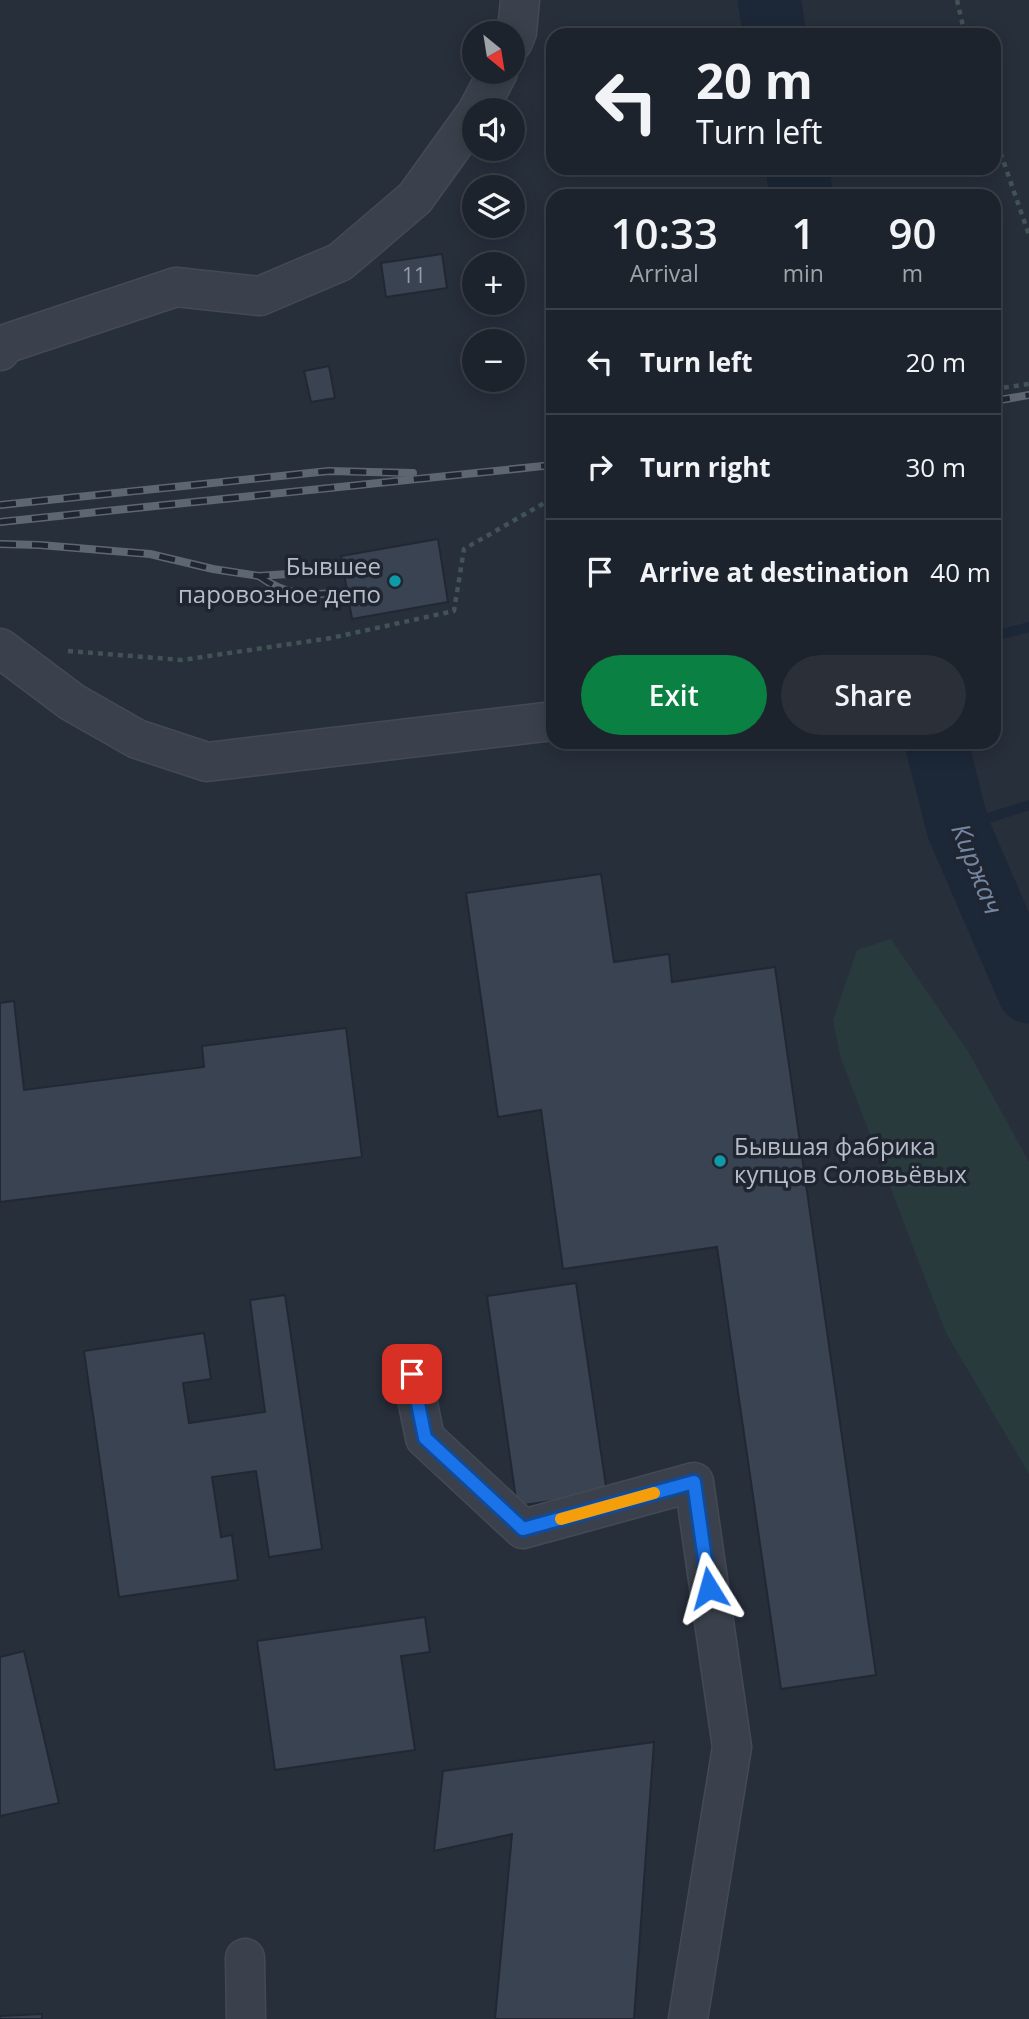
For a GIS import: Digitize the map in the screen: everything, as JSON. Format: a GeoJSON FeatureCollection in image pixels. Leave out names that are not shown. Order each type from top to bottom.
{"type":"FeatureCollection","features":[{"type":"Feature","properties":{"kind":"lane"},"geometry":{"type":"LineString","coordinates":[[518,21],[520,0]]}},
{"type":"Feature","properties":{"kind":"lane"},"geometry":{"type":"LineString","coordinates":[[2,338],[176,287],[260,296],[340,262],[415,198],[462,133]]}},
{"type":"Feature","properties":{"kind":"lane"},"geometry":{"type":"LineString","coordinates":[[0,648],[72,702],[137,739],[206,762],[546,722]]}},
{"type":"Feature","properties":{"kind":"lane"},"geometry":{"type":"LineString","coordinates":[[412,1374],[425,1438],[523,1529],[694,1482],[732,1747],[688,2019]]}},
{"type":"Feature","properties":{"kind":"lane"},"geometry":{"type":"LineString","coordinates":[[245,1958],[246,2019]]}},
{"type":"Feature","properties":{"kind":"path"},"geometry":{"type":"LineString","coordinates":[[957,0],[963,28]]}},
{"type":"Feature","properties":{"kind":"path"},"geometry":{"type":"LineString","coordinates":[[1001,154],[1029,235]]}},
{"type":"Feature","properties":{"kind":"path"},"geometry":{"type":"LineString","coordinates":[[1001,388],[1029,384]]}},
{"type":"Feature","properties":{"kind":"path"},"geometry":{"type":"LineString","coordinates":[[61,651],[182,660],[331,638],[454,611],[464,550],[546,502]]}},
{"type":"Feature","properties":{"kind":"shaded area"},"geometry":{"type":"Polygon","coordinates":[[[891,939],[969,1053],[1029,1162],[1029,1474],[946,1333],[840,1056],[833,1020],[857,950],[891,939]]]}},
{"type":"Feature","properties":{"kind":"building"},"geometry":{"type":"Polygon","coordinates":[[[442,254],[447,288],[386,297],[381,263],[442,254]]]}},
{"type":"Feature","properties":{"kind":"building"},"geometry":{"type":"Polygon","coordinates":[[[329,366],[335,398],[311,402],[304,371],[329,366]]]}},
{"type":"Feature","properties":{"kind":"building","name":"Бывшее паровозное депо"},"geometry":{"type":"Polygon","coordinates":[[[438,539],[448,602],[352,619],[341,556],[438,539]]]}},
{"type":"Feature","properties":{"kind":"building"},"geometry":{"type":"Polygon","coordinates":[[[601,874],[614,962],[669,954],[672,982],[775,967],[876,1675],[781,1689],[717,1247],[563,1269],[541,1110],[498,1117],[466,893],[601,874]]]}},
{"type":"Feature","properties":{"kind":"building"},"geometry":{"type":"Polygon","coordinates":[[[14,1001],[24,1090],[204,1067],[202,1046],[346,1028],[362,1157],[0,1202],[0,1003],[14,1001]]]}},
{"type":"Feature","properties":{"kind":"building"},"geometry":{"type":"Polygon","coordinates":[[[576,1283],[607,1493],[517,1506],[487,1296],[576,1283]]]}},
{"type":"Feature","properties":{"kind":"building"},"geometry":{"type":"Polygon","coordinates":[[[285,1295],[322,1549],[269,1557],[256,1471],[212,1477],[221,1537],[232,1535],[238,1580],[119,1597],[84,1351],[204,1333],[211,1379],[183,1383],[189,1423],[265,1412],[250,1300],[285,1295]]]}},
{"type":"Feature","properties":{"kind":"building"},"geometry":{"type":"Polygon","coordinates":[[[425,1617],[430,1652],[401,1656],[415,1750],[275,1770],[257,1641],[425,1617]]]}},
{"type":"Feature","properties":{"kind":"building"},"geometry":{"type":"Polygon","coordinates":[[[24,1651],[59,1803],[0,1816],[0,1657],[24,1651]]]}},
{"type":"Feature","properties":{"kind":"building"},"geometry":{"type":"Polygon","coordinates":[[[654,1742],[634,2019],[495,2019],[512,1834],[434,1851],[443,1771],[654,1742]]]}},
{"type":"Feature","properties":{"kind":"building"},"geometry":{"type":"Polygon","coordinates":[[[42,2014],[42,2019],[0,2019],[0,2016],[42,2014]]]}},
{"type":"Feature","properties":{"kind":"waterway","name":"Киржач"},"geometry":{"type":"LineString","coordinates":[[769,0],[774,28]]}},
{"type":"Feature","properties":{"kind":"waterway","name":"Киржач"},"geometry":{"type":"LineString","coordinates":[[798,175],[801,189]]}},
{"type":"Feature","properties":{"kind":"waterway"},"geometry":{"type":"LineString","coordinates":[[1001,634],[1029,627]]}},
{"type":"Feature","properties":{"kind":"waterway","name":"Киржач"},"geometry":{"type":"LineString","coordinates":[[938,749],[958,828],[1029,992]]}},
{"type":"Feature","properties":{"kind":"waterway"},"geometry":{"type":"LineString","coordinates":[[958,828],[1029,805]]}},
{"type":"Feature","properties":{"kind":"railway"},"geometry":{"type":"LineString","coordinates":[[1001,400],[1029,395]]}},
{"type":"Feature","properties":{"kind":"railway"},"geometry":{"type":"LineString","coordinates":[[0,522],[546,466]]}},
{"type":"Feature","properties":{"kind":"railway"},"geometry":{"type":"LineString","coordinates":[[0,505],[329,471],[413,473]]}},
{"type":"Feature","properties":{"kind":"railway"},"geometry":{"type":"LineString","coordinates":[[0,544],[150,554],[213,569],[259,576],[344,570]]}},
{"type":"Feature","properties":{"kind":"railway"},"geometry":{"type":"LineString","coordinates":[[259,576],[291,592],[347,592]]}},
{"type":"Feature","properties":{"kind":"slow traffic"},"geometry":{"type":"LineString","coordinates":[[561,1519],[654,1493]]}},
{"type":"Feature","properties":{"kind":"place","name":"Бывшее паровозное депо"},"geometry":{"type":"Point","coordinates":[395,581]}},
{"type":"Feature","properties":{"kind":"place","name":"Бывшая фабрика купцов Соловьёвых"},"geometry":{"type":"Point","coordinates":[720,1161]}},
{"type":"Feature","properties":{"kind":"route"},"geometry":{"type":"LineString","coordinates":[[412,1374],[425,1438],[523,1529],[694,1482],[709,1588]]}}]}
